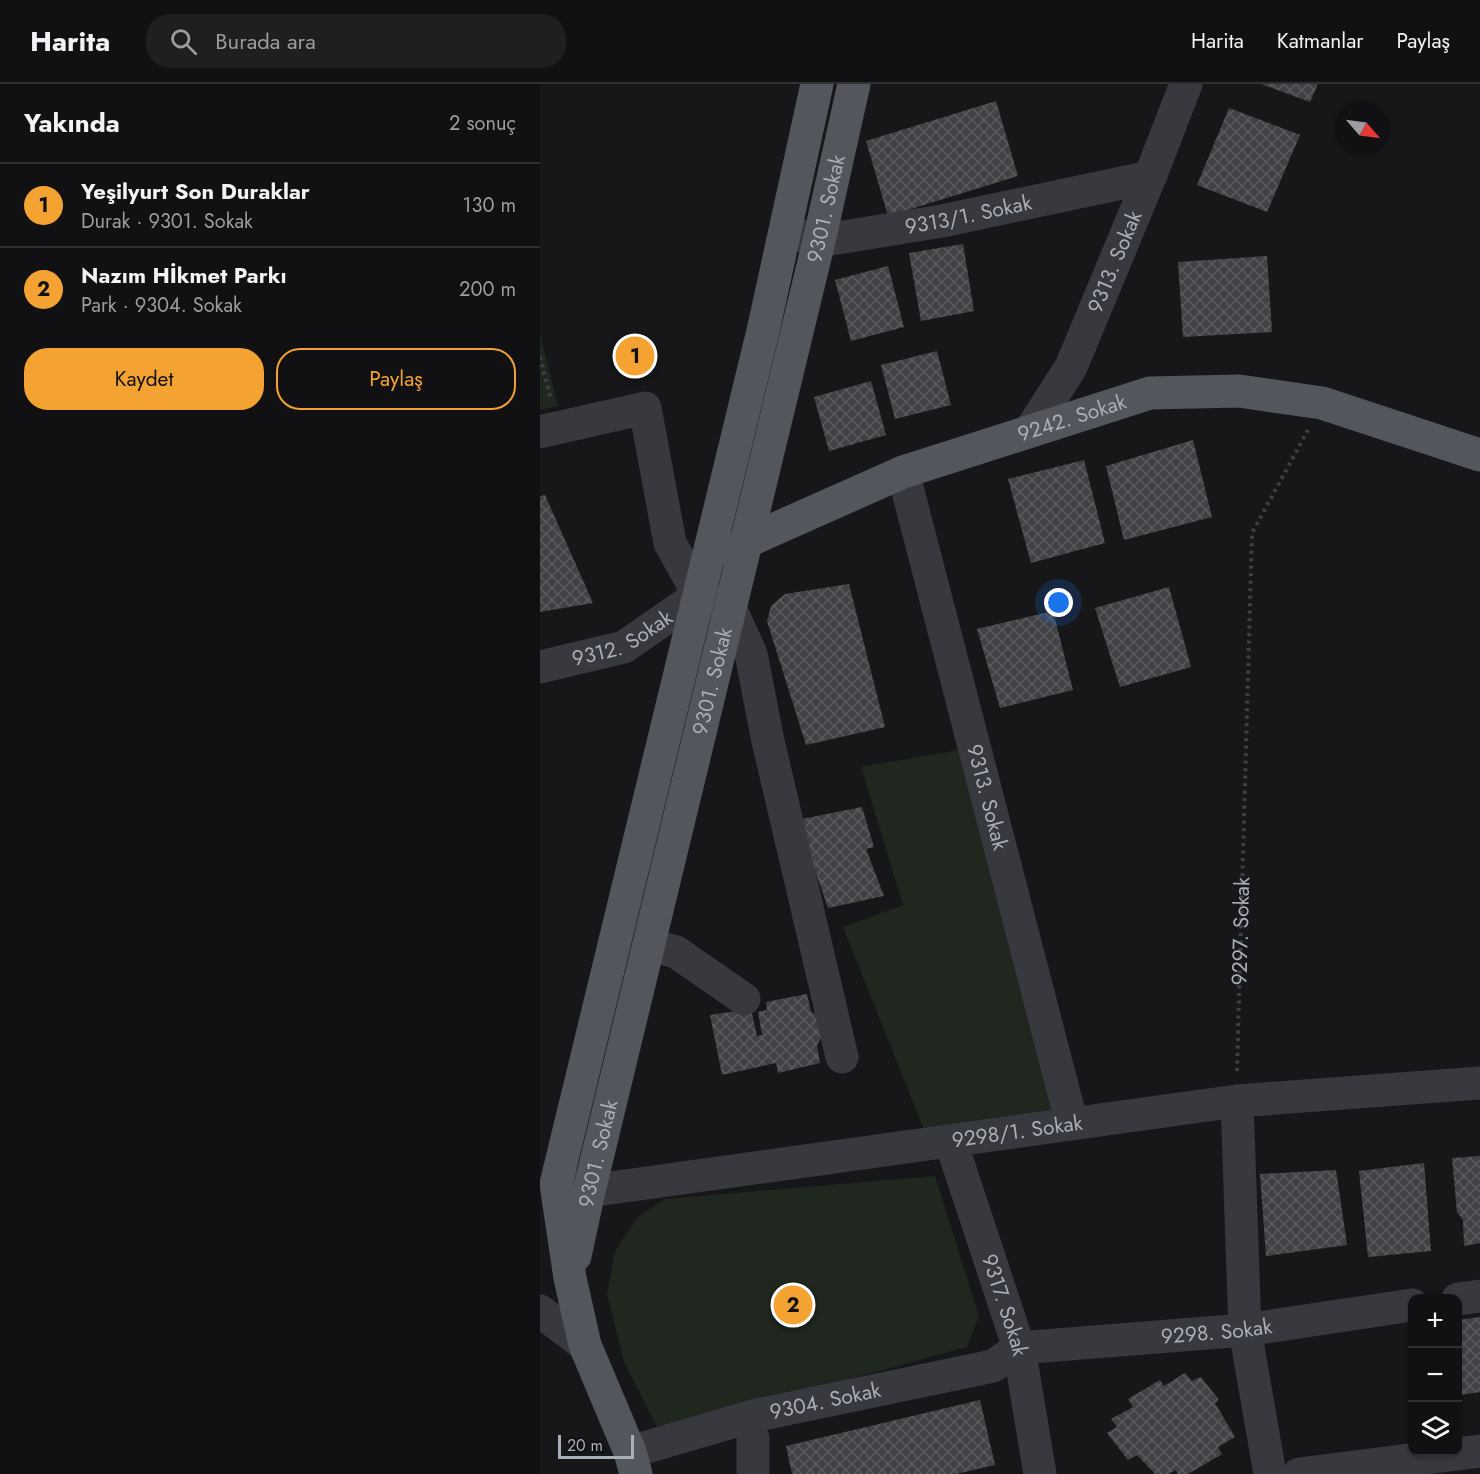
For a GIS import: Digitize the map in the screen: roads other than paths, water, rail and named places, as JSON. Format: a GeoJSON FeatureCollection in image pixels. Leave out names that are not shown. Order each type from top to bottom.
{"type":"FeatureCollection","features":[{"type":"Feature","properties":{"kind":"main road","name":"9301. Sokak"},"geometry":{"type":"LineString","coordinates":[[633,1463],[585,1345],[570,1278],[556,1184],[786,231],[817,84]]}},
{"type":"Feature","properties":{"kind":"main road","name":"9301. Sokak"},"geometry":{"type":"LineString","coordinates":[[570,1278],[589,1191],[748,541],[854,84]]}},
{"type":"Feature","properties":{"kind":"main road","name":"9242. Sokak"},"geometry":{"type":"LineString","coordinates":[[699,595],[748,541],[903,472],[1150,393],[1239,391],[1322,403],[1480,455]]}},
{"type":"Feature","properties":{"kind":"street","name":"9313. Sokak"},"geometry":{"type":"LineString","coordinates":[[1030,431],[1071,367],[1186,84]]}},
{"type":"Feature","properties":{"kind":"street","name":"9313/1. Sokak"},"geometry":{"type":"LineString","coordinates":[[786,231],[819,241],[942,221],[1150,177]]}},
{"type":"Feature","properties":{"kind":"street"},"geometry":{"type":"LineString","coordinates":[[549,430],[645,408],[670,543],[699,595],[731,610],[752,654],[771,753],[842,1058]]}},
{"type":"Feature","properties":{"kind":"street","name":"9313. Sokak"},"geometry":{"type":"LineString","coordinates":[[903,472],[1072,1124]]}},
{"type":"Feature","properties":{"kind":"street","name":"9312. Sokak"},"geometry":{"type":"LineString","coordinates":[[540,667],[624,647],[699,595]]}},
{"type":"Feature","properties":{"kind":"street"},"geometry":{"type":"LineString","coordinates":[[649,945],[676,952],[744,999]]}},
{"type":"Feature","properties":{"kind":"street","name":"9298/1. Sokak"},"geometry":{"type":"LineString","coordinates":[[556,1184],[589,1191],[1237,1101],[1480,1083]]}},
{"type":"Feature","properties":{"kind":"street"},"geometry":{"type":"LineString","coordinates":[[1237,1101],[1245,1330],[1270,1474]]}},
{"type":"Feature","properties":{"kind":"street","name":"9317. Sokak"},"geometry":{"type":"LineString","coordinates":[[951,1142],[1019,1348],[1040,1474]]}},
{"type":"Feature","properties":{"kind":"street"},"geometry":{"type":"LineString","coordinates":[[1462,1298],[1480,1296]]}},
{"type":"Feature","properties":{"kind":"street","name":"9298. Sokak"},"geometry":{"type":"LineString","coordinates":[[1019,1348],[1245,1330],[1408,1306]]}},
{"type":"Feature","properties":{"kind":"street"},"geometry":{"type":"LineString","coordinates":[[540,1311],[585,1345]]}},
{"type":"Feature","properties":{"kind":"street","name":"9304. Sokak"},"geometry":{"type":"LineString","coordinates":[[633,1463],[753,1416],[993,1366],[1019,1348]]}},
{"type":"Feature","properties":{"kind":"street"},"geometry":{"type":"LineString","coordinates":[[753,1438],[753,1474]]}},
{"type":"Feature","properties":{"kind":"street"},"geometry":{"type":"LineString","coordinates":[[1299,1474],[1480,1451]]}},
{"type":"Feature","properties":{"kind":"place","name":"Yeşilyurt Son Duraklar"},"geometry":{"type":"Point","coordinates":[635,356]}},
{"type":"Feature","properties":{"kind":"place","name":"Nazım Hİkmet Parkı"},"geometry":{"type":"Point","coordinates":[793,1305]}}]}
